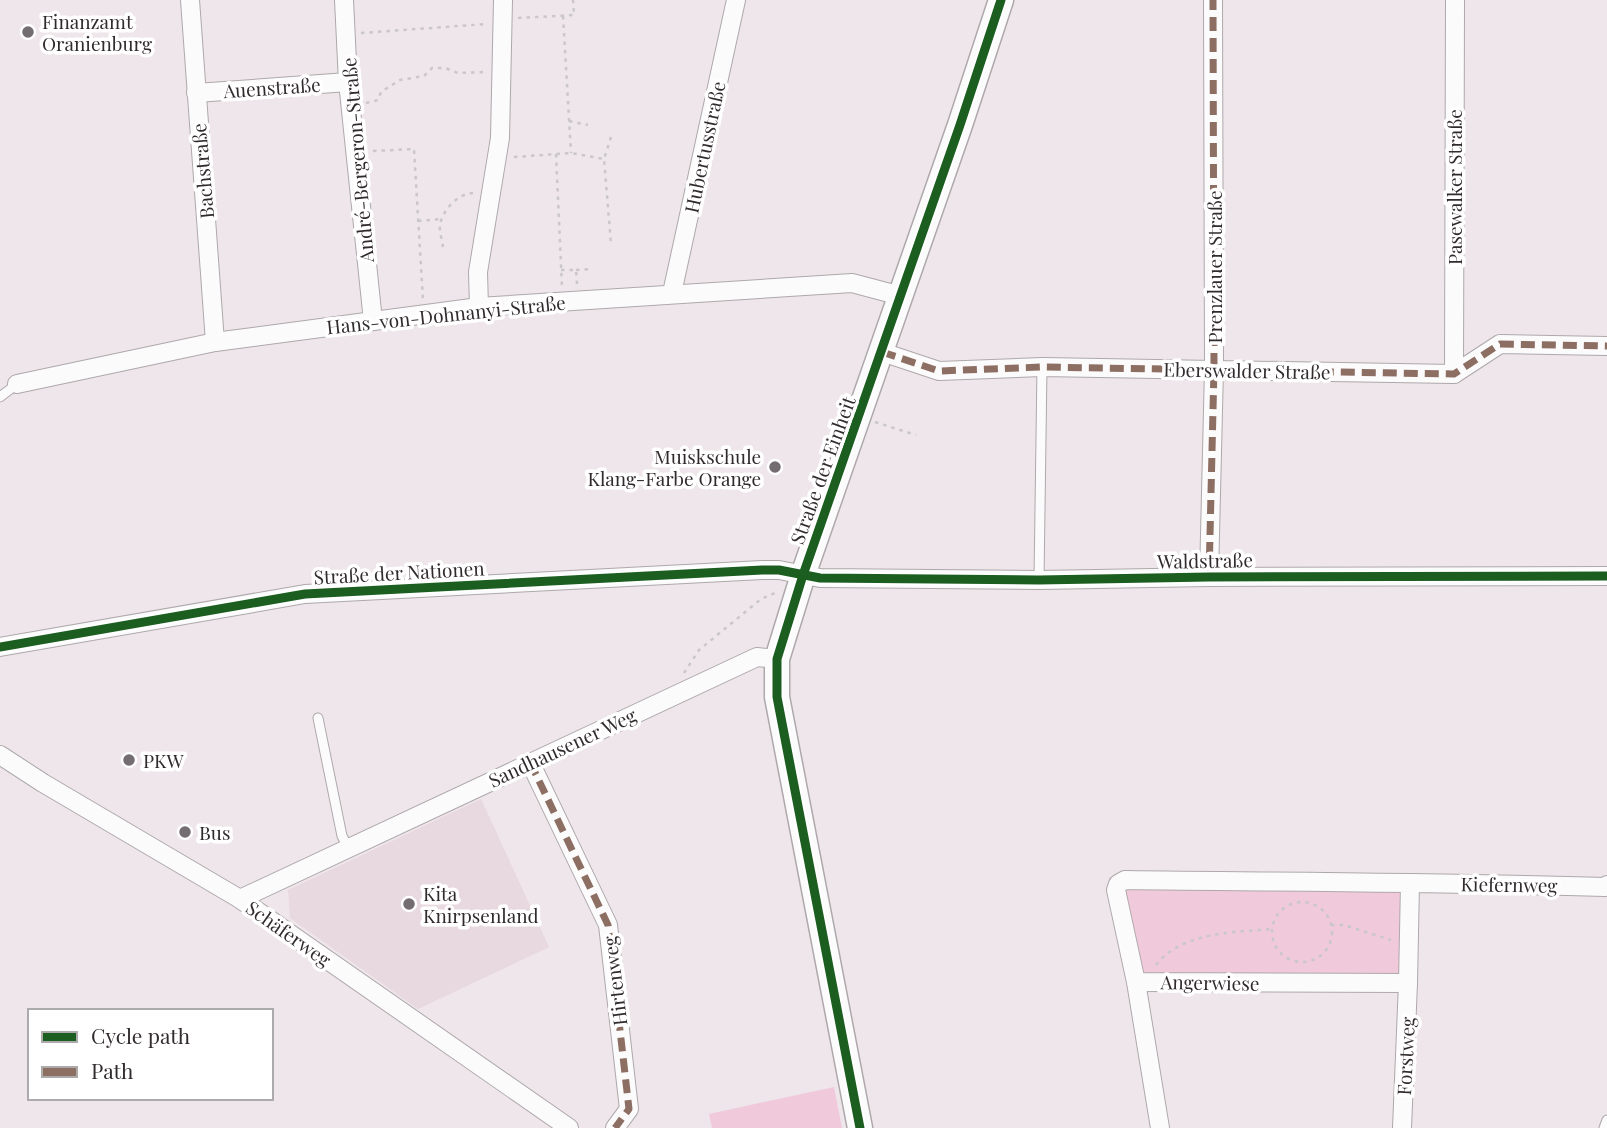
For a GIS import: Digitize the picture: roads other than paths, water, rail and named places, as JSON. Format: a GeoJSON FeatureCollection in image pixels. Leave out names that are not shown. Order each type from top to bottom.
{"type":"FeatureCollection","features":[{"type":"Feature","properties":{"kind":"street","name":"Bachstraße"},"geometry":{"type":"LineString","coordinates":[[190,0],[215,342]]}},
{"type":"Feature","properties":{"kind":"street","name":"André-Bergeron-Straße"},"geometry":{"type":"LineString","coordinates":[[344,0],[348,82],[373,321]]}},
{"type":"Feature","properties":{"kind":"street","name":"Hubertusstraße"},"geometry":{"type":"LineString","coordinates":[[672,293],[736,0]]}},
{"type":"Feature","properties":{"kind":"street","name":"Straße der Einheit"},"geometry":{"type":"LineString","coordinates":[[860,1128],[776,697],[777,659],[803,575],[1001,0]]}},
{"type":"Feature","properties":{"kind":"street","name":"Prenzlauer Straße"},"geometry":{"type":"LineString","coordinates":[[1209,577],[1214,369],[1213,0]]}},
{"type":"Feature","properties":{"kind":"street","name":"Pasewalker Straße"},"geometry":{"type":"LineString","coordinates":[[1454,374],[1455,0]]}},
{"type":"Feature","properties":{"kind":"street"},"geometry":{"type":"LineString","coordinates":[[479,307],[478,272],[500,138],[504,14]]}},
{"type":"Feature","properties":{"kind":"street","name":"Auenstraße"},"geometry":{"type":"LineString","coordinates":[[195,93],[348,82]]}},
{"type":"Feature","properties":{"kind":"street","name":"Hans-von-Dohnanyi-Straße"},"geometry":{"type":"LineString","coordinates":[[17,384],[215,342],[479,307],[852,283],[901,296]]}},
{"type":"Feature","properties":{"kind":"street"},"geometry":{"type":"LineString","coordinates":[[1454,374],[1500,344],[1607,346]]}},
{"type":"Feature","properties":{"kind":"street","name":"Eberswalder Straße"},"geometry":{"type":"LineString","coordinates":[[882,352],[939,371],[1042,367],[1454,374]]}},
{"type":"Feature","properties":{"kind":"street","name":"Straße der Nationen"},"geometry":{"type":"LineString","coordinates":[[0,646],[305,594],[762,570],[803,575]]}},
{"type":"Feature","properties":{"kind":"street","name":"Waldstraße"},"geometry":{"type":"LineString","coordinates":[[803,575],[820,578],[1039,580],[1607,576]]}},
{"type":"Feature","properties":{"kind":"street","name":"Sandhausener Weg"},"geometry":{"type":"LineString","coordinates":[[240,899],[757,657],[777,659]]}},
{"type":"Feature","properties":{"kind":"street","name":"Schäferweg"},"geometry":{"type":"LineString","coordinates":[[0,755],[240,899],[566,1127]]}},
{"type":"Feature","properties":{"kind":"street","name":"Hirtenweg"},"geometry":{"type":"LineString","coordinates":[[530,762],[608,925],[629,1109],[615,1128]]}},
{"type":"Feature","properties":{"kind":"street","name":"Angerwiese"},"geometry":{"type":"LineString","coordinates":[[1408,983],[1140,982],[1116,890],[1118,884],[1125,880],[1410,883]]}},
{"type":"Feature","properties":{"kind":"street"},"geometry":{"type":"LineString","coordinates":[[1408,983],[1410,883]]}},
{"type":"Feature","properties":{"kind":"street","name":"Kiefernweg"},"geometry":{"type":"LineString","coordinates":[[1410,883],[1607,885]]}},
{"type":"Feature","properties":{"kind":"street"},"geometry":{"type":"LineString","coordinates":[[1140,982],[1160,1128]]}},
{"type":"Feature","properties":{"kind":"street","name":"Forstweg"},"geometry":{"type":"LineString","coordinates":[[1402,1128],[1408,983]]}},
{"type":"Feature","properties":{"kind":"lane"},"geometry":{"type":"LineString","coordinates":[[1039,580],[1042,367]]}},
{"type":"Feature","properties":{"kind":"lane","name":"Hans-von-Dohnanyi-Straße"},"geometry":{"type":"LineString","coordinates":[[0,397],[17,384]]}},
{"type":"Feature","properties":{"kind":"lane"},"geometry":{"type":"LineString","coordinates":[[318,718],[342,836],[348,847]]}},
{"type":"Feature","properties":{"kind":"lane"},"geometry":{"type":"LineString","coordinates":[[1604,1128],[1607,1120]]}},
{"type":"Feature","properties":{"kind":"place","name":"Finanzamt Oranienburg"},"geometry":{"type":"Point","coordinates":[28,32]}},
{"type":"Feature","properties":{"kind":"place","name":"Muiskschule Klang-Farbe Orange"},"geometry":{"type":"Point","coordinates":[775,467]}},
{"type":"Feature","properties":{"kind":"place","name":"PKW"},"geometry":{"type":"Point","coordinates":[129,760]}},
{"type":"Feature","properties":{"kind":"place","name":"Bus"},"geometry":{"type":"Point","coordinates":[185,832]}},
{"type":"Feature","properties":{"kind":"place","name":"Kita Knirpsenland"},"geometry":{"type":"Point","coordinates":[409,904]}}]}
